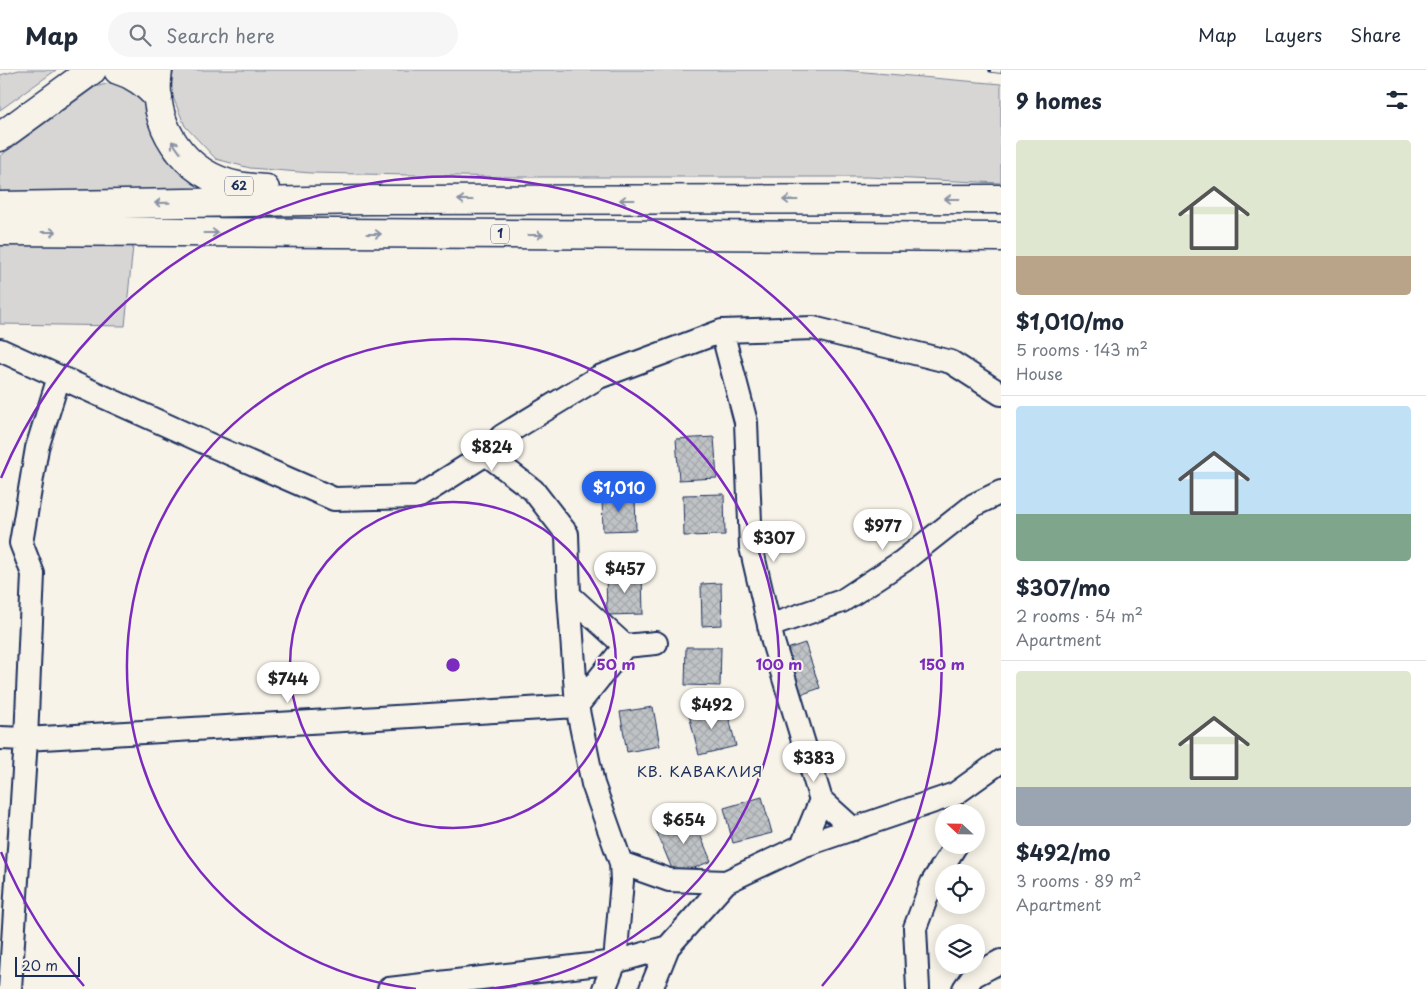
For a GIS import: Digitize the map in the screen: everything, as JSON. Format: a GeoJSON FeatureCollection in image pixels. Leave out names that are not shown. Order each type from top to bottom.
{"type":"FeatureCollection","features":[{"type":"Feature","properties":{"kind":"main road"},"geometry":{"type":"LineString","coordinates":[[0,137],[92,70]]}},
{"type":"Feature","properties":{"kind":"main road"},"geometry":{"type":"LineString","coordinates":[[118,70],[130,73],[146,83],[158,97]]}},
{"type":"Feature","properties":{"kind":"main road","name":"62"},"geometry":{"type":"LineString","coordinates":[[158,70],[160,115],[168,135],[176,147],[197,168],[215,178],[237,186],[369,200]]}},
{"type":"Feature","properties":{"kind":"main road"},"geometry":{"type":"LineString","coordinates":[[0,206],[369,200],[1001,199]]}},
{"type":"Feature","properties":{"kind":"main road","name":"1"},"geometry":{"type":"LineString","coordinates":[[0,232],[1001,237]]}},
{"type":"Feature","properties":{"kind":"street"},"geometry":{"type":"LineString","coordinates":[[0,350],[334,499],[418,497],[486,454],[502,436],[598,377],[722,331],[813,328],[951,362],[1001,394]]}},
{"type":"Feature","properties":{"kind":"street"},"geometry":{"type":"LineString","coordinates":[[722,331],[746,422],[750,547],[769,626],[821,800],[853,829]]}},
{"type":"Feature","properties":{"kind":"street"},"geometry":{"type":"LineString","coordinates":[[10,989],[26,739],[33,574],[21,543],[37,448],[59,377]]}},
{"type":"Feature","properties":{"kind":"street"},"geometry":{"type":"LineString","coordinates":[[486,454],[533,490],[567,534],[568,595],[577,706],[593,784],[620,863],[622,882],[615,962],[604,989]]}},
{"type":"Feature","properties":{"kind":"street"},"geometry":{"type":"LineString","coordinates":[[769,626],[842,601],[903,561],[974,505],[1001,492]]}},
{"type":"Feature","properties":{"kind":"street"},"geometry":{"type":"LineString","coordinates":[[568,595],[625,646]]}},
{"type":"Feature","properties":{"kind":"street"},"geometry":{"type":"LineString","coordinates":[[0,738],[26,739],[577,706],[625,646],[656,643]]}},
{"type":"Feature","properties":{"kind":"street"},"geometry":{"type":"LineString","coordinates":[[651,989],[668,947],[726,882],[802,846],[853,829],[957,803],[1001,761]]}},
{"type":"Feature","properties":{"kind":"street"},"geometry":{"type":"LineString","coordinates":[[802,846],[821,800]]}},
{"type":"Feature","properties":{"kind":"street"},"geometry":{"type":"LineString","coordinates":[[918,989],[915,928],[932,884],[950,854]]}},
{"type":"Feature","properties":{"kind":"street"},"geometry":{"type":"LineString","coordinates":[[620,863],[669,880],[726,882]]}},
{"type":"Feature","properties":{"kind":"street"},"geometry":{"type":"LineString","coordinates":[[389,989],[615,962],[668,947]]}},
{"type":"Feature","properties":{"kind":"street"},"geometry":{"type":"LineString","coordinates":[[964,989],[974,976],[1001,961]]}},
{"type":"Feature","properties":{"kind":"shaded area"},"geometry":{"type":"Polygon","coordinates":[[[19,70],[56,70],[0,110],[0,75],[19,70]]]}},
{"type":"Feature","properties":{"kind":"shaded area"},"geometry":{"type":"Polygon","coordinates":[[[174,70],[842,70],[1001,84],[1001,183],[867,177],[510,177],[311,173],[250,168],[216,159],[185,126],[170,90],[174,70]]]}},
{"type":"Feature","properties":{"kind":"shaded area"},"geometry":{"type":"Polygon","coordinates":[[[117,81],[141,97],[165,158],[210,191],[0,193],[0,156],[95,87],[117,81]]]}},
{"type":"Feature","properties":{"kind":"shaded area"},"geometry":{"type":"Polygon","coordinates":[[[0,244],[133,246],[125,326],[0,324],[0,244]]]}},
{"type":"Feature","properties":{"kind":"building"},"geometry":{"type":"Polygon","coordinates":[[[714,437],[717,478],[679,480],[676,439],[714,437]]]}},
{"type":"Feature","properties":{"kind":"building"},"geometry":{"type":"Polygon","coordinates":[[[724,494],[725,535],[684,536],[683,495],[724,494]]]}},
{"type":"Feature","properties":{"kind":"building"},"geometry":{"type":"Polygon","coordinates":[[[635,496],[636,530],[603,531],[602,497],[635,496]]]}},
{"type":"Feature","properties":{"kind":"building"},"geometry":{"type":"Polygon","coordinates":[[[642,573],[643,614],[607,615],[606,575],[642,573]]]}},
{"type":"Feature","properties":{"kind":"building"},"geometry":{"type":"Polygon","coordinates":[[[721,583],[722,625],[702,626],[701,584],[721,583]]]}},
{"type":"Feature","properties":{"kind":"building"},"geometry":{"type":"Polygon","coordinates":[[[805,643],[820,688],[797,696],[781,651],[805,643]]]}},
{"type":"Feature","properties":{"kind":"building"},"geometry":{"type":"Polygon","coordinates":[[[686,647],[721,647],[720,686],[685,685],[686,647]]]}},
{"type":"Feature","properties":{"kind":"building"},"geometry":{"type":"Polygon","coordinates":[[[726,706],[736,746],[699,755],[689,715],[726,706]]]}},
{"type":"Feature","properties":{"kind":"building"},"geometry":{"type":"Polygon","coordinates":[[[653,707],[660,746],[627,752],[620,712],[653,707]]]}},
{"type":"Feature","properties":{"kind":"building"},"geometry":{"type":"Polygon","coordinates":[[[762,797],[772,833],[733,843],[724,808],[762,797]]]}},
{"type":"Feature","properties":{"kind":"building"},"geometry":{"type":"Polygon","coordinates":[[[692,815],[711,861],[675,876],[656,830],[692,815]]]}},
{"type":"Feature","properties":{"kind":"railway"},"geometry":{"type":"LineString","coordinates":[[991,70],[1001,71]]}},
{"type":"Feature","properties":{"kind":"district","name":"КВ. КАВАКЛИЯ"},"geometry":{"type":"Point","coordinates":[700,772]}}]}
